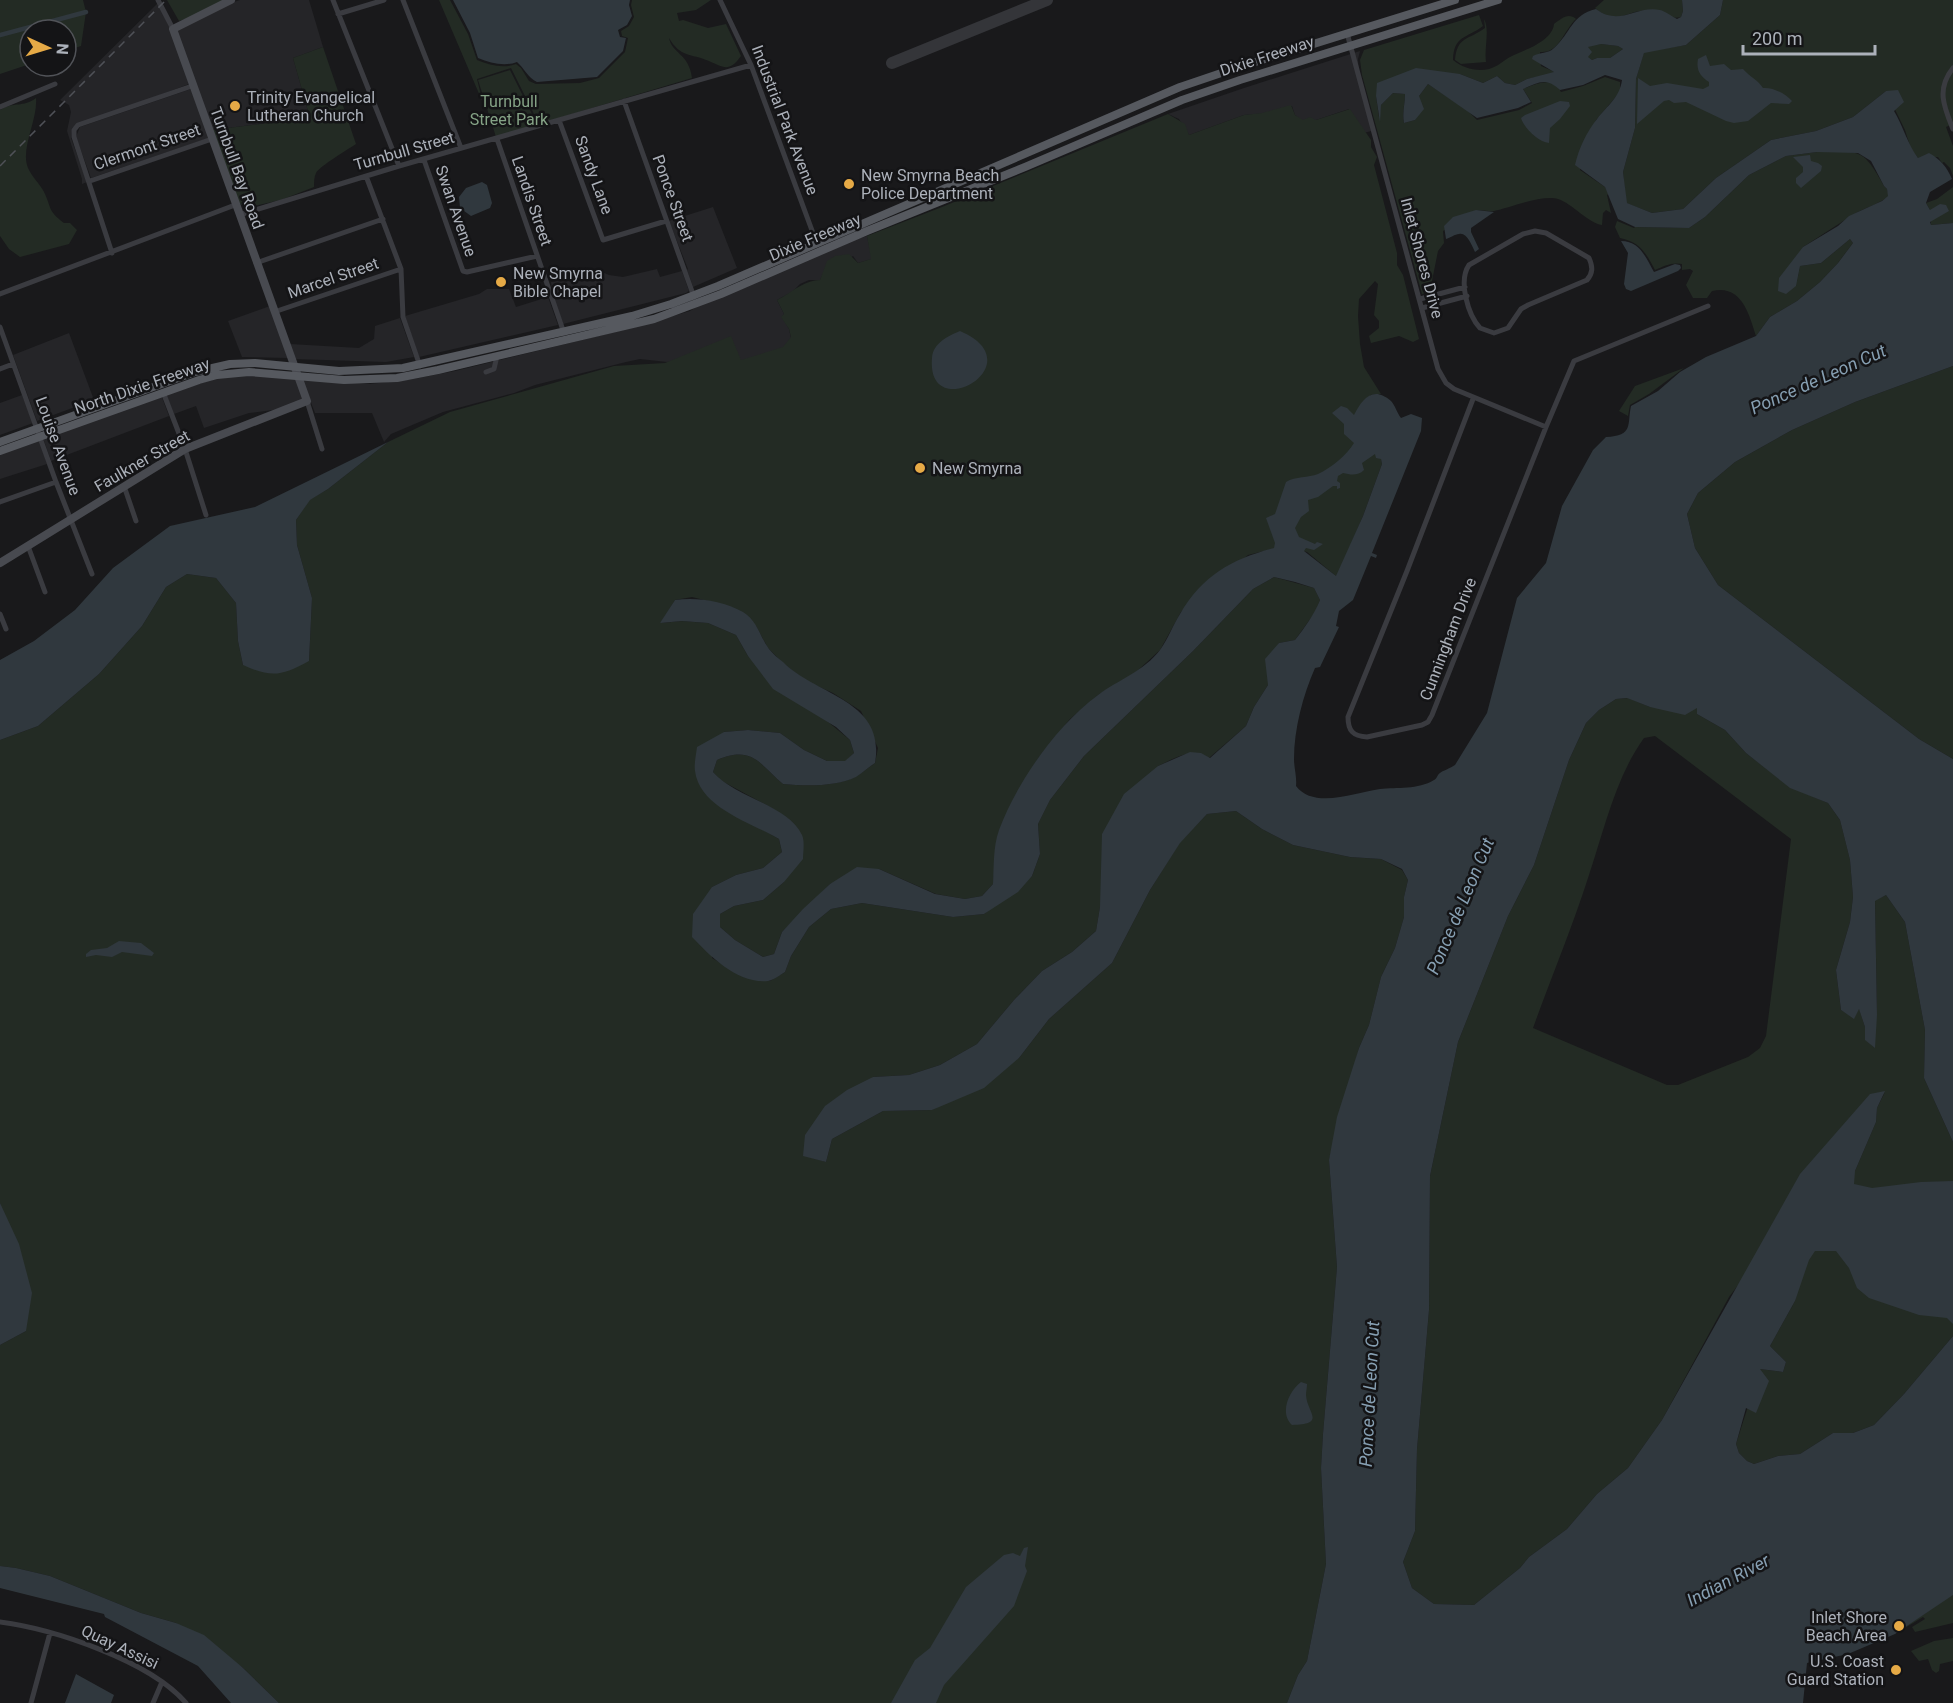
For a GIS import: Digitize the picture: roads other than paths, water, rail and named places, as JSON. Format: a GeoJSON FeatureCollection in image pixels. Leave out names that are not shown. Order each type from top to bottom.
{"type":"FeatureCollection","features":[{"type":"Feature","properties":{"kind":"main road","name":"Dixie Freeway"},"geometry":{"type":"LineString","coordinates":[[298,377],[358,380],[497,356],[695,300],[1125,110],[1207,77],[1455,0]]}},
{"type":"Feature","properties":{"kind":"main road","name":"Dixie Freeway"},"geometry":{"type":"LineString","coordinates":[[818,247],[1025,167],[1129,122],[1220,87],[1498,0]]}},
{"type":"Feature","properties":{"kind":"main road","name":"Dixie Freeway"},"geometry":{"type":"LineString","coordinates":[[295,367],[354,372],[421,369],[565,336]]}},
{"type":"Feature","properties":{"kind":"main road","name":"North Dixie Freeway"},"geometry":{"type":"LineString","coordinates":[[0,442],[39,432],[162,388],[195,372],[230,364],[255,363],[295,367]]}},
{"type":"Feature","properties":{"kind":"main road","name":"North Dixie Freeway"},"geometry":{"type":"LineString","coordinates":[[162,388],[232,373],[267,372],[298,377]]}},
{"type":"Feature","properties":{"kind":"main road","name":"North Dixie Freeway"},"geometry":{"type":"LineString","coordinates":[[0,451],[39,432]]}},
{"type":"Feature","properties":{"kind":"street"},"geometry":{"type":"LineString","coordinates":[[158,0],[173,29],[231,0]]}},
{"type":"Feature","properties":{"kind":"street"},"geometry":{"type":"LineString","coordinates":[[333,0],[399,166]]}},
{"type":"Feature","properties":{"kind":"street"},"geometry":{"type":"LineString","coordinates":[[338,14],[384,0]]}},
{"type":"Feature","properties":{"kind":"street"},"geometry":{"type":"LineString","coordinates":[[403,0],[461,148]]}},
{"type":"Feature","properties":{"kind":"street","name":"Industrial Park Avenue"},"geometry":{"type":"LineString","coordinates":[[720,0],[751,65],[818,247]]}},
{"type":"Feature","properties":{"kind":"street","name":"Turnbull Bay Road"},"geometry":{"type":"LineString","coordinates":[[173,29],[307,401]]}},
{"type":"Feature","properties":{"kind":"street","name":"Inlet Shores Drive"},"geometry":{"type":"LineString","coordinates":[[1347,33],[1438,369],[1446,383],[1454,389],[1473,399],[1546,427]]}},
{"type":"Feature","properties":{"kind":"street","name":"Turnbull Street"},"geometry":{"type":"LineString","coordinates":[[239,215],[399,166],[751,65]]}},
{"type":"Feature","properties":{"kind":"street"},"geometry":{"type":"LineString","coordinates":[[1953,68],[1944,81],[1942,94],[1944,108],[1953,129]]}},
{"type":"Feature","properties":{"kind":"street"},"geometry":{"type":"LineString","coordinates":[[0,107],[55,84]]}},
{"type":"Feature","properties":{"kind":"street"},"geometry":{"type":"LineString","coordinates":[[112,253],[74,137],[74,130],[78,125],[192,86]]}},
{"type":"Feature","properties":{"kind":"street","name":"Ponce Street"},"geometry":{"type":"LineString","coordinates":[[624,101],[695,300]]}},
{"type":"Feature","properties":{"kind":"street"},"geometry":{"type":"LineString","coordinates":[[1125,110],[1129,122]]}},
{"type":"Feature","properties":{"kind":"street","name":"Sandy Lane"},"geometry":{"type":"LineString","coordinates":[[559,120],[603,240],[666,220]]}},
{"type":"Feature","properties":{"kind":"street","name":"Clermont Street"},"geometry":{"type":"LineString","coordinates":[[90,181],[212,139]]}},
{"type":"Feature","properties":{"kind":"street","name":"Landis Street"},"geometry":{"type":"LineString","coordinates":[[497,139],[565,336]]}},
{"type":"Feature","properties":{"kind":"street","name":"Swan Avenue"},"geometry":{"type":"LineString","coordinates":[[424,160],[462,271],[467,272],[537,256]]}},
{"type":"Feature","properties":{"kind":"street"},"geometry":{"type":"LineString","coordinates":[[366,176],[401,269],[403,317],[421,369]]}},
{"type":"Feature","properties":{"kind":"street"},"geometry":{"type":"LineString","coordinates":[[0,294],[235,206]]}},
{"type":"Feature","properties":{"kind":"street"},"geometry":{"type":"LineString","coordinates":[[256,263],[383,219]]}},
{"type":"Feature","properties":{"kind":"street"},"geometry":{"type":"LineString","coordinates":[[1528,232],[1546,233],[1585,255],[1592,264],[1593,270],[1587,280],[1521,309],[1508,328],[1501,331],[1486,332],[1480,328],[1472,316],[1465,287],[1465,273],[1469,265],[1528,232]]}},
{"type":"Feature","properties":{"kind":"street","name":"Marcel Street"},"geometry":{"type":"LineString","coordinates":[[274,312],[401,269]]}},
{"type":"Feature","properties":{"kind":"street"},"geometry":{"type":"LineString","coordinates":[[1420,300],[1465,287]]}},
{"type":"Feature","properties":{"kind":"street"},"geometry":{"type":"LineString","coordinates":[[1422,308],[1467,296]]}},
{"type":"Feature","properties":{"kind":"street","name":"Cunningham Drive"},"geometry":{"type":"LineString","coordinates":[[1473,399],[1348,717],[1352,734],[1367,736],[1428,722],[1574,361],[1708,306]]}},
{"type":"Feature","properties":{"kind":"street","name":"Louise Avenue"},"geometry":{"type":"LineString","coordinates":[[0,327],[92,574]]}},
{"type":"Feature","properties":{"kind":"street"},"geometry":{"type":"LineString","coordinates":[[486,372],[494,369],[497,356]]}},
{"type":"Feature","properties":{"kind":"street"},"geometry":{"type":"LineString","coordinates":[[0,369],[13,364]]}},
{"type":"Feature","properties":{"kind":"street"},"geometry":{"type":"LineString","coordinates":[[162,388],[206,515]]}},
{"type":"Feature","properties":{"kind":"street"},"geometry":{"type":"LineString","coordinates":[[307,401],[322,449]]}},
{"type":"Feature","properties":{"kind":"street","name":"Faulkner Street"},"geometry":{"type":"LineString","coordinates":[[0,563],[185,449],[307,401]]}},
{"type":"Feature","properties":{"kind":"street"},"geometry":{"type":"LineString","coordinates":[[0,502],[56,482]]}},
{"type":"Feature","properties":{"kind":"street"},"geometry":{"type":"LineString","coordinates":[[124,486],[136,521]]}},
{"type":"Feature","properties":{"kind":"street"},"geometry":{"type":"LineString","coordinates":[[28,546],[45,592]]}},
{"type":"Feature","properties":{"kind":"street"},"geometry":{"type":"LineString","coordinates":[[0,614],[6,629]]}},
{"type":"Feature","properties":{"kind":"street","name":"Quay Assisi"},"geometry":{"type":"LineString","coordinates":[[0,1622],[50,1633],[95,1647],[126,1661],[162,1682],[176,1691],[186,1703]]}},
{"type":"Feature","properties":{"kind":"street"},"geometry":{"type":"LineString","coordinates":[[31,1703],[50,1633]]}},
{"type":"Feature","properties":{"kind":"street"},"geometry":{"type":"LineString","coordinates":[[153,1703],[162,1682]]}},
{"type":"Feature","properties":{"kind":"water"},"geometry":{"type":"Polygon","coordinates":[[[453,0],[630,0],[632,16],[627,25],[618,30],[620,37],[626,38],[623,51],[597,77],[537,82],[517,62],[498,64],[478,58],[470,33],[453,0]]]}},
{"type":"Feature","properties":{"kind":"water"},"geometry":{"type":"Polygon","coordinates":[[[1682,0],[1723,0],[1720,15],[1686,45],[1644,53],[1636,79],[1635,128],[1623,172],[1627,203],[1652,213],[1683,209],[1716,178],[1771,140],[1816,131],[1853,117],[1886,91],[1898,90],[1904,102],[1894,111],[1914,153],[1918,158],[1929,153],[1933,155],[1943,164],[1952,179],[1930,192],[1926,203],[1930,210],[1940,204],[1946,205],[1949,211],[1930,222],[1931,225],[1953,223],[1953,366],[1855,402],[1792,430],[1735,462],[1698,493],[1687,514],[1695,548],[1718,585],[1919,739],[1953,759],[1953,1142],[1924,1078],[1925,1030],[1905,922],[1886,895],[1875,901],[1877,1015],[1875,1048],[1865,1040],[1865,1027],[1859,1009],[1854,1019],[1841,1010],[1836,970],[1850,922],[1853,897],[1850,860],[1840,820],[1828,803],[1790,788],[1746,753],[1725,730],[1697,714],[1697,708],[1685,715],[1650,707],[1627,698],[1616,699],[1599,710],[1586,723],[1569,760],[1534,865],[1508,916],[1458,1042],[1430,1176],[1429,1310],[1417,1449],[1415,1531],[1403,1562],[1412,1588],[1434,1604],[1474,1605],[1520,1568],[1529,1557],[1567,1529],[1597,1494],[1628,1468],[1662,1420],[1800,1174],[1870,1094],[1885,1091],[1877,1108],[1876,1122],[1855,1171],[1854,1184],[1872,1188],[1953,1181],[1953,1324],[1947,1318],[1919,1315],[1869,1298],[1857,1288],[1849,1268],[1836,1251],[1815,1251],[1809,1260],[1795,1301],[1770,1346],[1786,1362],[1783,1372],[1760,1369],[1769,1381],[1756,1413],[1746,1408],[1736,1444],[1739,1453],[1754,1464],[1778,1456],[1800,1454],[1833,1433],[1853,1433],[1874,1425],[1904,1394],[1953,1336],[1953,1595],[1895,1634],[1848,1654],[1807,1663],[1803,1703],[1287,1703],[1298,1675],[1307,1661],[1326,1564],[1321,1468],[1337,1267],[1329,1160],[1337,1117],[1359,1048],[1369,1025],[1381,977],[1395,948],[1404,917],[1404,897],[1408,880],[1402,869],[1381,859],[1350,857],[1293,845],[1262,829],[1236,811],[1207,814],[1180,843],[1150,890],[1112,963],[1049,1019],[1019,1058],[984,1088],[932,1110],[883,1111],[832,1139],[826,1162],[803,1156],[805,1135],[825,1106],[847,1090],[873,1077],[909,1075],[940,1065],[977,1044],[1042,971],[1072,952],[1096,931],[1100,907],[1102,834],[1124,794],[1158,766],[1190,752],[1201,753],[1210,758],[1246,726],[1254,707],[1268,685],[1265,659],[1279,643],[1295,640],[1306,626],[1320,600],[1314,588],[1274,577],[1253,589],[1193,651],[1084,756],[1050,800],[1038,824],[1040,854],[1032,876],[1018,892],[984,914],[953,917],[862,903],[831,909],[809,927],[791,956],[785,972],[768,981],[757,981],[736,974],[716,961],[692,937],[693,914],[712,887],[736,875],[763,868],[782,852],[779,839],[728,813],[706,795],[695,771],[697,747],[724,732],[748,730],[780,733],[804,750],[827,761],[845,761],[854,753],[850,740],[836,727],[773,689],[748,656],[736,635],[708,623],[682,621],[660,623],[675,600],[710,601],[743,612],[752,619],[769,649],[777,657],[797,674],[860,712],[870,725],[876,742],[875,763],[856,777],[830,784],[783,784],[761,764],[747,756],[729,756],[717,760],[713,772],[722,781],[785,816],[795,825],[803,841],[803,859],[784,882],[763,900],[734,906],[720,914],[720,927],[735,940],[763,957],[774,954],[782,932],[803,909],[830,884],[857,867],[879,869],[935,894],[965,899],[982,896],[993,884],[996,843],[1007,812],[1027,774],[1053,739],[1067,722],[1098,695],[1139,670],[1154,657],[1163,646],[1189,600],[1209,579],[1232,563],[1274,548],[1275,543],[1266,518],[1275,514],[1286,482],[1323,471],[1343,456],[1354,443],[1344,434],[1344,424],[1332,413],[1341,406],[1354,415],[1364,399],[1373,394],[1379,394],[1391,401],[1401,418],[1411,414],[1422,418],[1421,431],[1372,553],[1377,555],[1376,558],[1371,556],[1353,600],[1339,611],[1336,626],[1339,627],[1320,667],[1315,668],[1307,689],[1296,736],[1294,759],[1296,786],[1313,797],[1336,798],[1380,789],[1414,787],[1435,779],[1441,772],[1455,765],[1487,713],[1517,598],[1546,563],[1562,506],[1593,450],[1606,437],[1621,434],[1628,428],[1631,406],[1658,391],[1680,372],[1706,357],[1756,336],[1770,317],[1797,301],[1820,282],[1853,243],[1850,239],[1821,263],[1800,266],[1796,286],[1786,294],[1778,291],[1779,278],[1803,247],[1838,226],[1849,216],[1888,196],[1887,189],[1871,161],[1858,153],[1817,152],[1786,156],[1749,175],[1705,217],[1689,228],[1635,227],[1618,219],[1605,187],[1575,165],[1586,135],[1616,96],[1622,80],[1605,75],[1583,85],[1560,90],[1551,83],[1538,83],[1523,89],[1531,102],[1518,108],[1477,118],[1428,84],[1419,96],[1424,109],[1415,120],[1404,123],[1405,94],[1393,93],[1381,105],[1380,122],[1376,96],[1377,83],[1416,68],[1460,74],[1483,83],[1497,76],[1505,83],[1515,85],[1527,79],[1554,72],[1532,59],[1533,56],[1552,50],[1576,20],[1588,12],[1596,9],[1605,14],[1620,16],[1651,9],[1662,11],[1677,19],[1681,17],[1682,0]],[[1601,44],[1588,47],[1592,52],[1588,57],[1592,60],[1610,58],[1623,49],[1618,46],[1601,44]],[[1375,454],[1362,463],[1364,470],[1362,472],[1343,473],[1338,476],[1337,481],[1340,483],[1340,488],[1333,486],[1318,497],[1308,500],[1309,511],[1301,517],[1295,528],[1299,537],[1315,544],[1317,542],[1323,544],[1314,550],[1306,548],[1304,551],[1336,576],[1363,516],[1382,464],[1381,459],[1376,458],[1375,454]]]}},
{"type":"Feature","properties":{"kind":"water"},"geometry":{"type":"Polygon","coordinates":[[[1706,55],[1710,66],[1724,64],[1731,70],[1743,69],[1763,88],[1779,91],[1792,101],[1789,104],[1771,103],[1748,121],[1734,123],[1686,102],[1674,103],[1669,100],[1664,101],[1637,124],[1638,78],[1650,86],[1667,83],[1703,89],[1709,86],[1709,82],[1699,72],[1698,59],[1706,55]]]}},
{"type":"Feature","properties":{"kind":"water"},"geometry":{"type":"Polygon","coordinates":[[[1560,101],[1569,102],[1570,106],[1550,128],[1549,143],[1540,140],[1525,126],[1521,118],[1560,101]]]}},
{"type":"Feature","properties":{"kind":"water"},"geometry":{"type":"Polygon","coordinates":[[[1810,155],[1811,161],[1822,166],[1821,171],[1801,188],[1796,183],[1796,178],[1803,172],[1803,167],[1793,157],[1810,155]]]}},
{"type":"Feature","properties":{"kind":"water"},"geometry":{"type":"Polygon","coordinates":[[[482,182],[487,185],[492,203],[490,208],[471,216],[460,208],[459,197],[466,188],[482,182]]]}},
{"type":"Feature","properties":{"kind":"water"},"geometry":{"type":"Polygon","coordinates":[[[1476,210],[1494,212],[1471,228],[1479,249],[1475,252],[1469,240],[1462,234],[1446,239],[1444,226],[1453,217],[1476,210]]]}},
{"type":"Feature","properties":{"kind":"water"},"geometry":{"type":"Polygon","coordinates":[[[1621,241],[1638,247],[1654,272],[1675,264],[1680,265],[1681,268],[1631,291],[1626,289],[1624,284],[1628,253],[1621,241]]]}},
{"type":"Feature","properties":{"kind":"water"},"geometry":{"type":"Polygon","coordinates":[[[960,331],[981,344],[987,359],[983,372],[973,383],[959,388],[945,388],[935,378],[933,353],[942,341],[960,331]]]}},
{"type":"Feature","properties":{"kind":"water"},"geometry":{"type":"Polygon","coordinates":[[[388,442],[328,489],[310,500],[296,520],[297,545],[312,598],[309,661],[276,674],[243,665],[238,641],[236,603],[216,578],[187,574],[166,587],[142,626],[99,674],[38,726],[0,740],[0,660],[34,641],[75,610],[113,568],[170,526],[255,507],[388,442]]]}},
{"type":"Feature","properties":{"kind":"water"},"geometry":{"type":"Polygon","coordinates":[[[119,941],[141,943],[154,953],[152,956],[122,952],[112,957],[96,955],[86,957],[91,950],[107,948],[119,941]]]}},
{"type":"Feature","properties":{"kind":"water"},"geometry":{"type":"Polygon","coordinates":[[[0,1203],[19,1244],[32,1293],[26,1331],[0,1345],[0,1203]]]}},
{"type":"Feature","properties":{"kind":"water"},"geometry":{"type":"Polygon","coordinates":[[[1301,1382],[1307,1384],[1306,1395],[1312,1420],[1292,1425],[1286,1414],[1287,1402],[1289,1396],[1301,1382]]]}},
{"type":"Feature","properties":{"kind":"water"},"geometry":{"type":"Polygon","coordinates":[[[1028,1547],[1025,1566],[1027,1571],[1014,1606],[944,1685],[936,1703],[891,1703],[915,1660],[930,1648],[966,1587],[1004,1555],[1013,1553],[1020,1556],[1024,1548],[1028,1547]]]}},
{"type":"Feature","properties":{"kind":"water"},"geometry":{"type":"Polygon","coordinates":[[[0,1566],[50,1576],[141,1613],[176,1623],[204,1635],[242,1667],[279,1703],[231,1703],[198,1666],[105,1617],[104,1614],[0,1588],[0,1566]]]}},
{"type":"Feature","properties":{"kind":"water"},"geometry":{"type":"Polygon","coordinates":[[[76,1674],[114,1695],[111,1703],[65,1703],[76,1674]]]}},
{"type":"Feature","properties":{"kind":"waterway"},"geometry":{"type":"LineString","coordinates":[[0,35],[86,12]]}},
{"type":"Feature","properties":{"kind":"railway"},"geometry":{"type":"LineString","coordinates":[[0,166],[166,0]]}},
{"type":"Feature","properties":{"kind":"place","name":"Trinity Evangelical Lutheran Church"},"geometry":{"type":"Point","coordinates":[235,106]}},
{"type":"Feature","properties":{"kind":"place","name":"New Smyrna Beach Police Department"},"geometry":{"type":"Point","coordinates":[849,184]}},
{"type":"Feature","properties":{"kind":"place","name":"New Smyrna Bible Chapel"},"geometry":{"type":"Point","coordinates":[501,282]}},
{"type":"Feature","properties":{"kind":"place","name":"New Smyrna"},"geometry":{"type":"Point","coordinates":[920,468]}},
{"type":"Feature","properties":{"kind":"place","name":"Inlet Shore Beach Area"},"geometry":{"type":"Point","coordinates":[1899,1626]}},
{"type":"Feature","properties":{"kind":"place","name":"U.S. Coast Guard Station"},"geometry":{"type":"Point","coordinates":[1896,1670]}},
{"type":"Feature","properties":{"kind":"park label","name":"Turnbull Street Park"},"geometry":{"type":"Point","coordinates":[509,110]}},
{"type":"Feature","properties":{"kind":"water label","name":"Ponce de Leon Cut"},"geometry":{"type":"Point","coordinates":[1818,379]}},
{"type":"Feature","properties":{"kind":"water label","name":"Ponce de Leon Cut"},"geometry":{"type":"Point","coordinates":[1460,906]}},
{"type":"Feature","properties":{"kind":"water label","name":"Ponce de Leon Cut"},"geometry":{"type":"Point","coordinates":[1369,1394]}},
{"type":"Feature","properties":{"kind":"water label","name":"Indian River"},"geometry":{"type":"Point","coordinates":[1728,1580]}}]}
